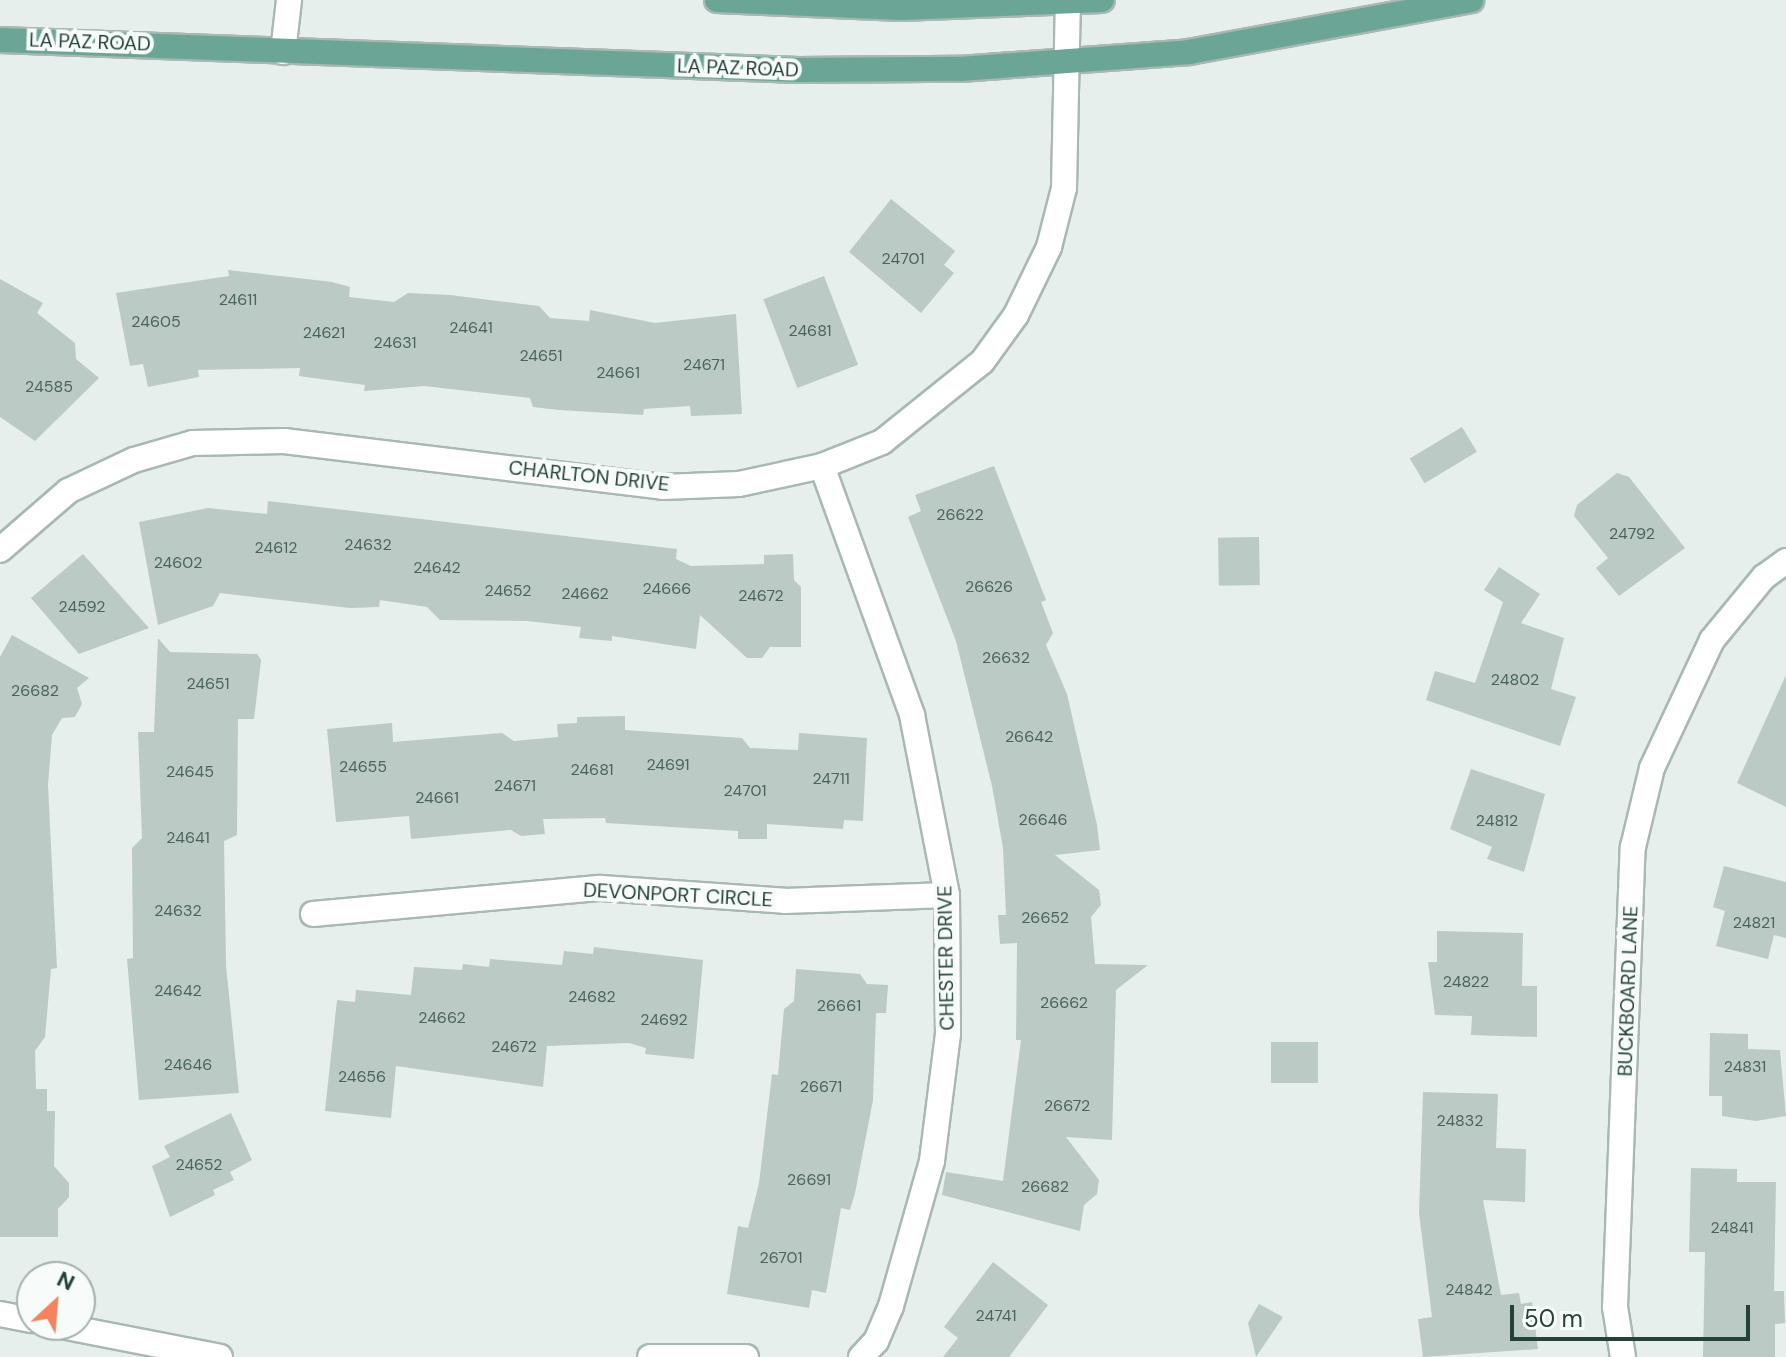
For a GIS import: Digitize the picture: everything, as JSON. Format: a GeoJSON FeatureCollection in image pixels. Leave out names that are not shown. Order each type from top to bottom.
{"type":"FeatureCollection","features":[{"type":"Feature","properties":{"kind":"main road"},"geometry":{"type":"LineString","coordinates":[[717,0],[901,8],[1102,0]]}},
{"type":"Feature","properties":{"kind":"main road","name":"LA PAZ ROAD"},"geometry":{"type":"LineString","coordinates":[[0,40],[798,70],[1068,64],[1219,47],[1471,0]]}},
{"type":"Feature","properties":{"kind":"street"},"geometry":{"type":"LineString","coordinates":[[283,52],[289,0]]}},
{"type":"Feature","properties":{"kind":"street","name":"CHARLTON DRIVE"},"geometry":{"type":"LineString","coordinates":[[1,545],[68,491],[134,460],[193,443],[284,441],[663,487],[739,484],[822,466],[882,442],[927,412],[982,362],[1016,315],[1049,247],[1064,188],[1068,2]]}},
{"type":"Feature","properties":{"kind":"street","name":"CHESTER DRIVE"},"geometry":{"type":"LineString","coordinates":[[822,466],[912,715],[947,895],[948,1034],[932,1161],[891,1306],[876,1341],[861,1357]]}},
{"type":"Feature","properties":{"kind":"street","name":"BUCKBOARD LANE"},"geometry":{"type":"LineString","coordinates":[[1623,1357],[1615,1307],[1633,847],[1652,768],[1712,640],[1764,577],[1786,561]]}},
{"type":"Feature","properties":{"kind":"street","name":"DEVONPORT CIRCLE"},"geometry":{"type":"LineString","coordinates":[[313,914],[601,888],[785,901],[947,895]]}},
{"type":"Feature","properties":{"kind":"street"},"geometry":{"type":"LineString","coordinates":[[96,1333],[220,1357]]}},
{"type":"Feature","properties":{"kind":"street"},"geometry":{"type":"LineString","coordinates":[[650,1357],[746,1357]]}},
{"type":"Feature","properties":{"kind":"building"},"geometry":{"type":"Polygon","coordinates":[[[891,199],[955,251],[944,265],[954,273],[921,313],[849,252],[891,199]]]}},
{"type":"Feature","properties":{"kind":"building"},"geometry":{"type":"Polygon","coordinates":[[[228,270],[332,282],[350,287],[349,297],[394,302],[408,293],[539,306],[550,318],[589,321],[590,310],[655,323],[736,314],[742,414],[691,416],[690,406],[644,409],[643,415],[559,410],[533,407],[530,398],[424,386],[364,391],[365,385],[299,376],[300,368],[198,370],[199,377],[148,387],[143,364],[130,366],[116,293],[229,276],[228,270]]]}},
{"type":"Feature","properties":{"kind":"building"},"geometry":{"type":"Polygon","coordinates":[[[824,276],[858,365],[797,388],[763,299],[824,276]]]}},
{"type":"Feature","properties":{"kind":"building"},"geometry":{"type":"Polygon","coordinates":[[[0,279],[43,303],[37,313],[75,343],[76,359],[99,378],[35,441],[0,417],[0,279]]]}},
{"type":"Feature","properties":{"kind":"building"},"geometry":{"type":"Polygon","coordinates":[[[1462,427],[1477,452],[1425,483],[1410,458],[1462,427]]]}},
{"type":"Feature","properties":{"kind":"building"},"geometry":{"type":"Polygon","coordinates":[[[994,466],[1046,600],[1041,602],[1053,633],[1046,645],[1067,694],[1097,825],[1100,850],[1055,855],[1099,890],[1101,905],[1091,917],[1095,964],[1148,965],[1116,990],[1112,1140],[1066,1137],[1099,1180],[1097,1194],[1084,1205],[1080,1231],[942,1195],[946,1172],[1003,1181],[1021,1040],[1016,1040],[1017,943],[1000,944],[998,915],[1006,915],[1003,848],[992,786],[956,641],[908,517],[921,511],[915,495],[994,466]]]}},
{"type":"Feature","properties":{"kind":"building"},"geometry":{"type":"Polygon","coordinates":[[[1617,473],[1629,477],[1685,548],[1619,596],[1596,568],[1608,558],[1574,516],[1577,505],[1617,473]]]}},
{"type":"Feature","properties":{"kind":"building"},"geometry":{"type":"Polygon","coordinates":[[[268,501],[677,549],[676,559],[691,566],[764,564],[764,555],[793,554],[794,580],[801,587],[801,647],[770,647],[762,658],[747,658],[700,615],[696,649],[612,636],[612,641],[579,638],[581,627],[527,621],[440,620],[427,607],[380,600],[379,607],[350,608],[220,593],[213,606],[158,625],[139,522],[208,508],[267,514],[268,501]]]}},
{"type":"Feature","properties":{"kind":"building"},"geometry":{"type":"Polygon","coordinates":[[[1259,537],[1260,585],[1219,586],[1218,538],[1259,537]]]}},
{"type":"Feature","properties":{"kind":"building"},"geometry":{"type":"Polygon","coordinates":[[[83,554],[149,628],[79,654],[31,598],[83,554]]]}},
{"type":"Feature","properties":{"kind":"building"},"geometry":{"type":"Polygon","coordinates":[[[1499,567],[1540,594],[1521,623],[1564,638],[1551,689],[1576,697],[1560,746],[1426,700],[1435,671],[1475,683],[1503,602],[1484,590],[1499,567]]]}},
{"type":"Feature","properties":{"kind":"building"},"geometry":{"type":"Polygon","coordinates":[[[12,635],[89,678],[77,688],[82,704],[75,717],[62,718],[52,735],[48,785],[57,968],[51,969],[45,1037],[35,1051],[36,1089],[47,1089],[47,1111],[55,1111],[54,1166],[69,1183],[69,1197],[58,1209],[58,1237],[0,1237],[0,657],[12,635]]]}},
{"type":"Feature","properties":{"kind":"building"},"geometry":{"type":"Polygon","coordinates":[[[158,638],[170,652],[257,654],[261,660],[254,719],[238,719],[237,835],[224,841],[226,966],[239,1093],[139,1100],[127,959],[133,958],[132,848],[142,838],[138,732],[154,732],[158,638]]]}},
{"type":"Feature","properties":{"kind":"building"},"geometry":{"type":"Polygon","coordinates":[[[1786,675],[1786,807],[1737,783],[1786,675]]]}},
{"type":"Feature","properties":{"kind":"building"},"geometry":{"type":"Polygon","coordinates":[[[625,716],[625,730],[742,738],[750,748],[798,750],[799,733],[867,738],[863,821],[844,820],[843,829],[767,824],[767,839],[738,839],[738,831],[606,823],[605,818],[543,819],[545,834],[521,836],[511,830],[411,839],[409,816],[336,822],[327,729],[392,723],[393,742],[502,733],[514,741],[558,737],[557,724],[577,723],[577,717],[625,716]]]}},
{"type":"Feature","properties":{"kind":"building"},"geometry":{"type":"Polygon","coordinates":[[[1471,769],[1545,794],[1524,872],[1487,859],[1492,847],[1450,829],[1471,769]]]}},
{"type":"Feature","properties":{"kind":"building"},"geometry":{"type":"Polygon","coordinates":[[[1724,866],[1786,882],[1786,938],[1774,935],[1768,959],[1716,946],[1725,911],[1713,907],[1724,866]]]}},
{"type":"Feature","properties":{"kind":"building"},"geometry":{"type":"Polygon","coordinates":[[[1437,931],[1523,933],[1522,986],[1537,986],[1537,1037],[1471,1035],[1472,1016],[1435,1015],[1428,962],[1437,962],[1437,931]]]}},
{"type":"Feature","properties":{"kind":"building"},"geometry":{"type":"Polygon","coordinates":[[[594,947],[703,960],[694,1059],[645,1054],[646,1048],[629,1043],[547,1046],[543,1087],[396,1066],[391,1118],[325,1111],[337,1000],[355,1002],[356,990],[411,995],[414,967],[462,970],[463,964],[489,967],[490,959],[562,965],[564,951],[593,954],[594,947]]]}},
{"type":"Feature","properties":{"kind":"building"},"geometry":{"type":"Polygon","coordinates":[[[796,969],[860,974],[867,984],[888,985],[886,1013],[876,1013],[873,1100],[855,1193],[850,1210],[841,1208],[826,1293],[812,1290],[809,1308],[727,1294],[738,1226],[748,1228],[759,1183],[772,1074],[778,1075],[784,1009],[794,1001],[796,969]]]}},
{"type":"Feature","properties":{"kind":"building"},"geometry":{"type":"Polygon","coordinates":[[[1710,1033],[1748,1034],[1748,1049],[1780,1050],[1786,1116],[1756,1121],[1722,1116],[1722,1096],[1709,1096],[1710,1033]]]}},
{"type":"Feature","properties":{"kind":"building"},"geometry":{"type":"Polygon","coordinates":[[[1271,1042],[1318,1042],[1318,1083],[1271,1083],[1271,1042]]]}},
{"type":"Feature","properties":{"kind":"building"},"geometry":{"type":"Polygon","coordinates":[[[1423,1092],[1498,1094],[1496,1148],[1526,1149],[1525,1202],[1483,1200],[1501,1295],[1519,1293],[1521,1304],[1532,1302],[1538,1349],[1423,1357],[1418,1319],[1432,1317],[1419,1213],[1423,1092]]]}},
{"type":"Feature","properties":{"kind":"building"},"geometry":{"type":"Polygon","coordinates":[[[231,1113],[252,1160],[230,1172],[234,1180],[213,1190],[215,1195],[170,1217],[152,1166],[170,1157],[164,1146],[231,1113]]]}},
{"type":"Feature","properties":{"kind":"building"},"geometry":{"type":"Polygon","coordinates":[[[1691,1168],[1737,1169],[1737,1182],[1776,1182],[1774,1291],[1784,1291],[1785,1323],[1775,1324],[1775,1357],[1703,1357],[1705,1252],[1689,1252],[1691,1168]]]}},
{"type":"Feature","properties":{"kind":"building"},"geometry":{"type":"Polygon","coordinates":[[[993,1262],[1048,1305],[1009,1357],[943,1357],[958,1338],[944,1327],[993,1262]]]}},
{"type":"Feature","properties":{"kind":"building"},"geometry":{"type":"Polygon","coordinates":[[[1259,1304],[1283,1317],[1256,1357],[1248,1323],[1259,1304]]]}}]}
